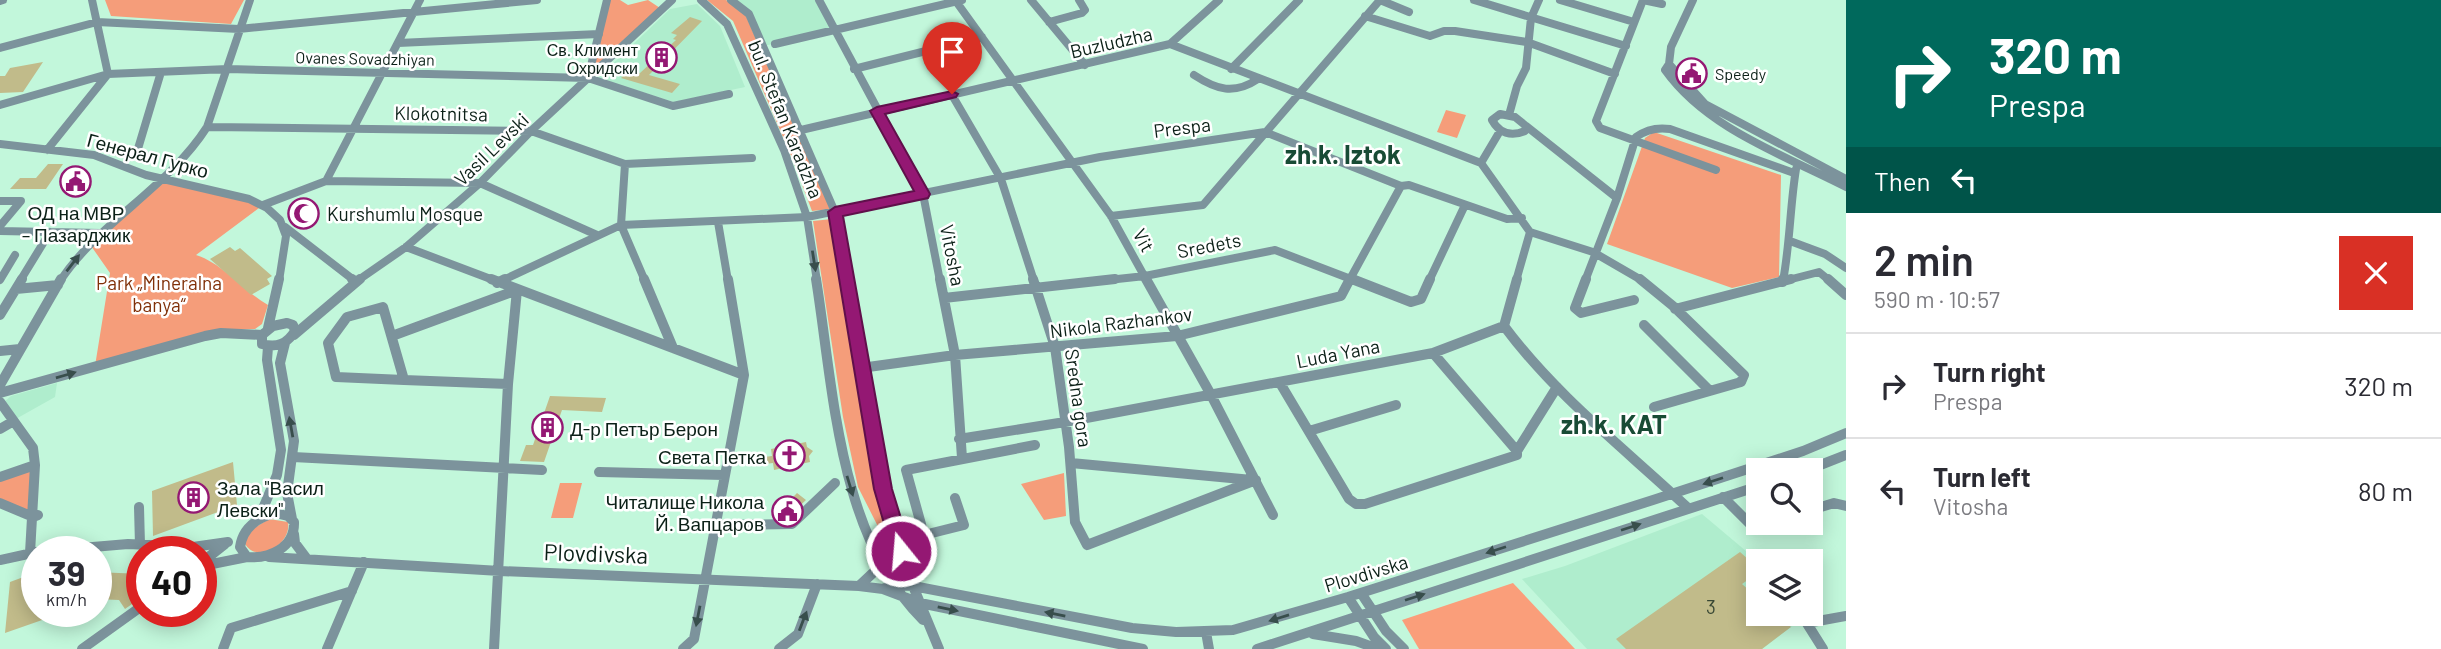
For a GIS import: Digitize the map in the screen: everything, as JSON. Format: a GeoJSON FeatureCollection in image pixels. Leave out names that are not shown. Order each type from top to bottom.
{"type":"FeatureCollection","features":[{"type":"Feature","properties":{"kind":"street"},"geometry":{"type":"LineString","coordinates":[[47,150],[108,74],[92,0]]}},
{"type":"Feature","properties":{"kind":"street"},"geometry":{"type":"LineString","coordinates":[[0,385],[58,285],[81,253],[198,144],[228,69],[250,0]]}},
{"type":"Feature","properties":{"kind":"street"},"geometry":{"type":"LineString","coordinates":[[326,181],[420,0]]}},
{"type":"Feature","properties":{"kind":"street"},"geometry":{"type":"LineString","coordinates":[[0,46],[97,22],[239,29],[537,0]]}},
{"type":"Feature","properties":{"kind":"street"},"geometry":{"type":"LineString","coordinates":[[588,78],[607,0]]}},
{"type":"Feature","properties":{"kind":"street","name":"Vasil Levski"},"geometry":{"type":"LineString","coordinates":[[285,343],[313,316],[406,247],[480,183],[531,131],[672,0]]}},
{"type":"Feature","properties":{"kind":"street","name":"bul. Stefan Karadzha"},"geometry":{"type":"LineString","coordinates":[[701,0],[727,24],[784,150],[807,217],[846,473],[888,587]]}},
{"type":"Feature","properties":{"kind":"street","name":"bul. Stefan Karadzha"},"geometry":{"type":"LineString","coordinates":[[731,0],[749,14],[835,212],[883,489],[913,586],[939,649]]}},
{"type":"Feature","properties":{"kind":"street","name":"Vitosha"},"geometry":{"type":"LineString","coordinates":[[819,0],[923,194],[955,355],[962,458]]}},
{"type":"Feature","properties":{"kind":"street"},"geometry":{"type":"LineString","coordinates":[[775,44],[958,0]]}},
{"type":"Feature","properties":{"kind":"street","name":"Vit"},"geometry":{"type":"LineString","coordinates":[[958,0],[1111,216],[1210,393],[1273,515]]}},
{"type":"Feature","properties":{"kind":"street"},"geometry":{"type":"LineString","coordinates":[[1031,0],[1084,65]]}},
{"type":"Feature","properties":{"kind":"street"},"geometry":{"type":"LineString","coordinates":[[1049,22],[1082,13],[1085,10],[1079,0]]}},
{"type":"Feature","properties":{"kind":"street"},"geometry":{"type":"LineString","coordinates":[[1170,44],[1219,0]]}},
{"type":"Feature","properties":{"kind":"street"},"geometry":{"type":"LineString","coordinates":[[1231,69],[1299,0]]}},
{"type":"Feature","properties":{"kind":"street"},"geometry":{"type":"LineString","coordinates":[[1111,216],[1203,205],[1380,0],[1409,12]]}},
{"type":"Feature","properties":{"kind":"street"},"geometry":{"type":"LineString","coordinates":[[1474,0],[1493,3],[1531,18],[1626,46]]}},
{"type":"Feature","properties":{"kind":"street"},"geometry":{"type":"LineString","coordinates":[[1509,115],[1517,86],[1526,68],[1531,18],[1539,0]]}},
{"type":"Feature","properties":{"kind":"street"},"geometry":{"type":"LineString","coordinates":[[1560,0],[1634,22]]}},
{"type":"Feature","properties":{"kind":"street"},"geometry":{"type":"LineString","coordinates":[[1662,4],[1643,0],[1595,121],[1600,128],[1716,170]]}},
{"type":"Feature","properties":{"kind":"street"},"geometry":{"type":"LineString","coordinates":[[1693,0],[1671,47],[1669,64],[1665,70],[1681,94],[1700,109],[1846,179]]}},
{"type":"Feature","properties":{"kind":"street"},"geometry":{"type":"LineString","coordinates":[[1365,16],[1430,36],[1444,31],[1528,42],[1615,74]]}},
{"type":"Feature","properties":{"kind":"street"},"geometry":{"type":"LineString","coordinates":[[398,43],[599,34]]}},
{"type":"Feature","properties":{"kind":"street"},"geometry":{"type":"LineString","coordinates":[[854,69],[982,37]]}},
{"type":"Feature","properties":{"kind":"street","name":"Buzludzha"},"geometry":{"type":"LineString","coordinates":[[801,130],[1170,44],[1481,163]]}},
{"type":"Feature","properties":{"kind":"street","name":"Ovanes Sovadzhiyan"},"geometry":{"type":"LineString","coordinates":[[0,105],[108,74],[228,69],[588,78],[674,106],[729,94]]}},
{"type":"Feature","properties":{"kind":"street"},"geometry":{"type":"LineString","coordinates":[[137,152],[161,72]]}},
{"type":"Feature","properties":{"kind":"street"},"geometry":{"type":"LineString","coordinates":[[1194,75],[1215,90],[1250,85],[1258,79]]}},
{"type":"Feature","properties":{"kind":"street","name":"Sredna gora"},"geometry":{"type":"LineString","coordinates":[[952,94],[1001,179],[1055,347],[1071,463],[1075,522],[1087,545],[1256,480]]}},
{"type":"Feature","properties":{"kind":"street"},"geometry":{"type":"LineString","coordinates":[[1526,127],[1525,131],[1515,134],[1500,131],[1492,120],[1500,114],[1520,119],[1526,127],[1617,198]]}},
{"type":"Feature","properties":{"kind":"street","name":"Klokotnitsa"},"geometry":{"type":"LineString","coordinates":[[207,127],[531,131],[625,164],[752,158]]}},
{"type":"Feature","properties":{"kind":"street"},"geometry":{"type":"LineString","coordinates":[[1634,299],[1577,312],[1574,308],[1617,198],[1636,137],[1647,130],[1670,129],[1794,173]]}},
{"type":"Feature","properties":{"kind":"street"},"geometry":{"type":"LineString","coordinates":[[1500,131],[1481,163],[1531,232],[1595,252],[1642,281],[1744,375],[1741,382],[1654,407]]}},
{"type":"Feature","properties":{"kind":"street"},"geometry":{"type":"LineString","coordinates":[[1265,132],[1401,186],[1409,185],[1507,219],[1522,218]]}},
{"type":"Feature","properties":{"kind":"street","name":"Prespa"},"geometry":{"type":"LineString","coordinates":[[718,222],[807,217],[1164,146],[1242,138],[1265,132]]}},
{"type":"Feature","properties":{"kind":"street","name":"Генерал Гурко"},"geometry":{"type":"LineString","coordinates":[[0,144],[100,156],[146,175],[231,194],[263,205],[285,227],[356,282]]}},
{"type":"Feature","properties":{"kind":"street"},"geometry":{"type":"LineString","coordinates":[[1783,282],[1790,241],[1794,173],[1803,160]]}},
{"type":"Feature","properties":{"kind":"street"},"geometry":{"type":"LineString","coordinates":[[1803,160],[1846,187]]}},
{"type":"Feature","properties":{"kind":"street"},"geometry":{"type":"LineString","coordinates":[[625,164],[621,225],[673,348]]}},
{"type":"Feature","properties":{"kind":"street"},"geometry":{"type":"LineString","coordinates":[[263,205],[326,181],[480,183],[597,235]]}},
{"type":"Feature","properties":{"kind":"street","name":"Nikola Razhankov"},"geometry":{"type":"LineString","coordinates":[[861,368],[955,355],[1177,336],[1341,296],[1401,186]]}},
{"type":"Feature","properties":{"kind":"street"},"geometry":{"type":"LineString","coordinates":[[0,201],[21,201],[0,228]]}},
{"type":"Feature","properties":{"kind":"street","name":"Sredets"},"geometry":{"type":"LineString","coordinates":[[944,298],[1145,276],[1275,250],[1411,302],[1421,299],[1465,205]]}},
{"type":"Feature","properties":{"kind":"street"},"geometry":{"type":"LineString","coordinates":[[497,283],[621,225],[718,222],[744,375],[694,639],[683,649]]}},
{"type":"Feature","properties":{"kind":"street"},"geometry":{"type":"LineString","coordinates":[[285,227],[286,243],[276,301],[262,344],[268,346],[285,343],[280,363],[294,441],[287,493],[295,543],[307,559]]}},
{"type":"Feature","properties":{"kind":"street"},"geometry":{"type":"LineString","coordinates":[[0,228],[100,233]]}},
{"type":"Feature","properties":{"kind":"street"},"geometry":{"type":"LineString","coordinates":[[0,315],[50,232]]}},
{"type":"Feature","properties":{"kind":"street"},"geometry":{"type":"LineString","coordinates":[[1531,232],[1504,326],[1514,342],[1557,387],[1688,508]]}},
{"type":"Feature","properties":{"kind":"street"},"geometry":{"type":"LineString","coordinates":[[1790,241],[1825,254],[1846,268]]}},
{"type":"Feature","properties":{"kind":"street"},"geometry":{"type":"LineString","coordinates":[[406,247],[744,375]]}},
{"type":"Feature","properties":{"kind":"street"},"geometry":{"type":"LineString","coordinates":[[0,280],[15,255]]}},
{"type":"Feature","properties":{"kind":"street"},"geometry":{"type":"LineString","coordinates":[[1675,309],[1819,272],[1846,295]]}},
{"type":"Feature","properties":{"kind":"street"},"geometry":{"type":"LineString","coordinates":[[16,289],[58,285]]}},
{"type":"Feature","properties":{"kind":"street"},"geometry":{"type":"LineString","coordinates":[[392,336],[517,290]]}},
{"type":"Feature","properties":{"kind":"street"},"geometry":{"type":"LineString","coordinates":[[494,649],[508,384],[517,290]]}},
{"type":"Feature","properties":{"kind":"street"},"geometry":{"type":"LineString","coordinates":[[276,301],[286,323],[295,328],[294,335]]}},
{"type":"Feature","properties":{"kind":"street"},"geometry":{"type":"LineString","coordinates":[[404,380],[383,307],[347,317],[328,342],[336,377],[404,380],[508,384]]}},
{"type":"Feature","properties":{"kind":"street"},"geometry":{"type":"LineString","coordinates":[[0,393],[195,338],[221,333],[265,332],[313,316]]}},
{"type":"Feature","properties":{"kind":"street"},"geometry":{"type":"LineString","coordinates":[[1644,325],[1710,391]]}},
{"type":"Feature","properties":{"kind":"street","name":"Luda Yana"},"geometry":{"type":"LineString","coordinates":[[959,439],[1065,422],[1210,393],[1280,383],[1433,353],[1504,326]]}},
{"type":"Feature","properties":{"kind":"street"},"geometry":{"type":"LineString","coordinates":[[217,551],[259,518],[277,475],[281,450],[267,360],[268,346]]}},
{"type":"Feature","properties":{"kind":"street"},"geometry":{"type":"LineString","coordinates":[[0,351],[20,349]]}},
{"type":"Feature","properties":{"kind":"street"},"geometry":{"type":"LineString","coordinates":[[1433,353],[1517,451]]}},
{"type":"Feature","properties":{"kind":"street"},"geometry":{"type":"LineString","coordinates":[[1280,383],[1349,499],[1356,504],[1364,504],[1517,456],[1517,451],[1557,387]]}},
{"type":"Feature","properties":{"kind":"street"},"geometry":{"type":"LineString","coordinates":[[0,402],[33,448],[37,495],[34,536]]}},
{"type":"Feature","properties":{"kind":"street"},"geometry":{"type":"LineString","coordinates":[[1309,431],[1395,405]]}},
{"type":"Feature","properties":{"kind":"street"},"geometry":{"type":"LineString","coordinates":[[0,429],[12,422]]}},
{"type":"Feature","properties":{"kind":"street","name":"Plovdivska"},"geometry":{"type":"LineString","coordinates":[[269,556],[499,570],[913,586],[1103,624],[1176,632],[1206,632],[1255,626],[1672,494],[1803,451],[1846,433]]}},
{"type":"Feature","properties":{"kind":"street"},"geometry":{"type":"LineString","coordinates":[[955,498],[964,525],[924,535],[906,470],[1035,445]]}},
{"type":"Feature","properties":{"kind":"street"},"geometry":{"type":"LineString","coordinates":[[1823,464],[1846,455]]}},
{"type":"Feature","properties":{"kind":"street"},"geometry":{"type":"LineString","coordinates":[[293,457],[542,470]]}},
{"type":"Feature","properties":{"kind":"street"},"geometry":{"type":"LineString","coordinates":[[1071,463],[1256,480]]}},
{"type":"Feature","properties":{"kind":"street"},"geometry":{"type":"LineString","coordinates":[[0,477],[35,465]]}},
{"type":"Feature","properties":{"kind":"street"},"geometry":{"type":"LineString","coordinates":[[599,472],[724,475]]}},
{"type":"Feature","properties":{"kind":"street"},"geometry":{"type":"LineString","coordinates":[[715,525],[792,524],[835,483]]}},
{"type":"Feature","properties":{"kind":"street","name":"Plovdivska"},"geometry":{"type":"LineString","coordinates":[[1257,649],[1746,489]]}},
{"type":"Feature","properties":{"kind":"street"},"geometry":{"type":"LineString","coordinates":[[1723,497],[1746,520]]}},
{"type":"Feature","properties":{"kind":"street"},"geometry":{"type":"LineString","coordinates":[[0,503],[36,516]]}},
{"type":"Feature","properties":{"kind":"street"},"geometry":{"type":"LineString","coordinates":[[1823,506],[1833,503],[1846,506]]}},
{"type":"Feature","properties":{"kind":"street"},"geometry":{"type":"LineString","coordinates":[[139,507],[140,536]]}},
{"type":"Feature","properties":{"kind":"street"},"geometry":{"type":"LineString","coordinates":[[259,518],[275,513],[288,515],[292,519]]}},
{"type":"Feature","properties":{"kind":"street"},"geometry":{"type":"LineString","coordinates":[[243,533],[240,547],[247,556]]}},
{"type":"Feature","properties":{"kind":"street"},"geometry":{"type":"LineString","coordinates":[[217,562],[247,556],[269,556],[284,547],[294,534]]}},
{"type":"Feature","properties":{"kind":"street"},"geometry":{"type":"LineString","coordinates":[[217,544],[228,542]]}},
{"type":"Feature","properties":{"kind":"street"},"geometry":{"type":"LineString","coordinates":[[0,560],[21,556]]}},
{"type":"Feature","properties":{"kind":"street"},"geometry":{"type":"LineString","coordinates":[[327,649],[364,562]]}},
{"type":"Feature","properties":{"kind":"street"},"geometry":{"type":"LineString","coordinates":[[859,586],[875,571],[880,562]]}},
{"type":"Feature","properties":{"kind":"street"},"geometry":{"type":"LineString","coordinates":[[779,649],[798,634],[817,584]]}},
{"type":"Feature","properties":{"kind":"street","name":"Plovdivska"},"geometry":{"type":"LineString","coordinates":[[888,587],[901,598],[920,603],[1143,649]]}},
{"type":"Feature","properties":{"kind":"street"},"geometry":{"type":"LineString","coordinates":[[222,649],[231,628],[352,591]]}},
{"type":"Feature","properties":{"kind":"street"},"geometry":{"type":"LineString","coordinates":[[1354,595],[1372,611],[1404,649]]}},
{"type":"Feature","properties":{"kind":"street"},"geometry":{"type":"LineString","coordinates":[[1354,595],[1359,616],[1386,649]]}},
{"type":"Feature","properties":{"kind":"street"},"geometry":{"type":"LineString","coordinates":[[901,598],[929,625]]}},
{"type":"Feature","properties":{"kind":"street"},"geometry":{"type":"LineString","coordinates":[[1823,618],[1846,616]]}},
{"type":"Feature","properties":{"kind":"street"},"geometry":{"type":"LineString","coordinates":[[82,649],[126,617]]}},
{"type":"Feature","properties":{"kind":"street"},"geometry":{"type":"LineString","coordinates":[[1808,626],[1823,649]]}},
{"type":"Feature","properties":{"kind":"street"},"geometry":{"type":"LineString","coordinates":[[1206,632],[1209,649]]}},
{"type":"Feature","properties":{"kind":"street"},"geometry":{"type":"LineString","coordinates":[[1309,633],[1356,641],[1378,649]]}},
{"type":"Feature","properties":{"kind":"shaded area"},"geometry":{"type":"Polygon","coordinates":[[[731,0],[819,0],[833,29],[764,46],[731,0]]]}},
{"type":"Feature","properties":{"kind":"shaded area"},"geometry":{"type":"Polygon","coordinates":[[[697,4],[720,26],[745,87],[674,102],[598,78],[670,9],[697,4]]]}},
{"type":"Feature","properties":{"kind":"shaded area"},"geometry":{"type":"Polygon","coordinates":[[[57,383],[55,397],[14,420],[4,402],[11,396],[57,383]]]}},
{"type":"Feature","properties":{"kind":"shaded area"},"geometry":{"type":"Polygon","coordinates":[[[1702,514],[1746,551],[1746,626],[1792,626],[1762,649],[1587,649],[1522,579],[1565,566],[1702,514]]]}},
{"type":"Feature","properties":{"kind":"shaded area"},"geometry":{"type":"Polygon","coordinates":[[[1513,583],[1575,649],[1419,649],[1402,620],[1513,583]]]}},
{"type":"Feature","properties":{"kind":"green space"},"geometry":{"type":"Polygon","coordinates":[[[105,0],[244,0],[231,24],[111,16],[105,0]]]}},
{"type":"Feature","properties":{"kind":"green space"},"geometry":{"type":"Polygon","coordinates":[[[607,0],[620,0],[628,5],[648,0],[660,8],[588,78],[607,0]]]}},
{"type":"Feature","properties":{"kind":"green space"},"geometry":{"type":"Polygon","coordinates":[[[707,0],[726,0],[746,16],[830,209],[812,211],[733,21],[707,0]]]}},
{"type":"Feature","properties":{"kind":"green space"},"geometry":{"type":"Polygon","coordinates":[[[1446,110],[1466,115],[1457,138],[1437,132],[1446,110]]]}},
{"type":"Feature","properties":{"kind":"green space"},"geometry":{"type":"Polygon","coordinates":[[[1654,132],[1781,175],[1779,277],[1732,288],[1607,244],[1645,138],[1654,132]]]}},
{"type":"Feature","properties":{"kind":"green space","name":"Park „Mineralna banya“"},"geometry":{"type":"Polygon","coordinates":[[[162,179],[263,205],[196,255],[224,271],[268,305],[262,324],[255,329],[223,330],[95,366],[110,273],[89,243],[162,179]]]}},
{"type":"Feature","properties":{"kind":"green space"},"geometry":{"type":"Polygon","coordinates":[[[832,219],[877,482],[899,568],[858,487],[843,417],[813,221],[832,219]]]}},
{"type":"Feature","properties":{"kind":"green space"},"geometry":{"type":"Polygon","coordinates":[[[35,465],[32,517],[0,503],[0,477],[35,465]]]}},
{"type":"Feature","properties":{"kind":"green space"},"geometry":{"type":"Polygon","coordinates":[[[1064,473],[1066,516],[1044,520],[1021,484],[1064,473]]]}},
{"type":"Feature","properties":{"kind":"green space"},"geometry":{"type":"Polygon","coordinates":[[[560,483],[582,483],[573,518],[551,518],[560,483]]]}},
{"type":"Feature","properties":{"kind":"green space"},"geometry":{"type":"Polygon","coordinates":[[[269,519],[288,522],[285,538],[273,549],[265,552],[251,550],[245,544],[248,532],[269,519]]]}},
{"type":"Feature","properties":{"kind":"building","name":"Св. Климент Охридски"},"geometry":{"type":"Polygon","coordinates":[[[690,17],[702,21],[649,75],[680,84],[672,93],[621,78],[629,70],[640,73],[676,40],[673,39],[677,35],[671,33],[690,17]]]}},
{"type":"Feature","properties":{"kind":"building"},"geometry":{"type":"Polygon","coordinates":[[[43,62],[23,92],[0,93],[0,76],[5,76],[10,68],[43,62]]]}},
{"type":"Feature","properties":{"kind":"building"},"geometry":{"type":"Polygon","coordinates":[[[48,164],[63,164],[46,189],[10,189],[20,178],[36,178],[48,164]]]}},
{"type":"Feature","properties":{"kind":"building"},"geometry":{"type":"Polygon","coordinates":[[[230,247],[235,251],[240,248],[272,276],[267,279],[270,284],[251,295],[210,259],[230,247]]]}},
{"type":"Feature","properties":{"kind":"building","name":"Д-р Петър Берон"},"geometry":{"type":"Polygon","coordinates":[[[550,396],[606,398],[602,412],[562,410],[544,462],[520,461],[526,445],[533,445],[550,396]]]}},
{"type":"Feature","properties":{"kind":"building","name":"Света Петка"},"geometry":{"type":"Polygon","coordinates":[[[806,442],[807,447],[813,451],[809,456],[810,462],[774,470],[773,463],[765,464],[764,457],[772,456],[771,449],[806,442]]]}},
{"type":"Feature","properties":{"kind":"building","name":"Зала \"Васил Левски\""},"geometry":{"type":"Polygon","coordinates":[[[233,462],[237,505],[153,536],[152,491],[233,462]]]}},
{"type":"Feature","properties":{"kind":"building","name":"Читалище Никола Й. Вапцаров"},"geometry":{"type":"Polygon","coordinates":[[[797,493],[806,500],[789,516],[777,516],[778,505],[786,504],[797,493]]]}},
{"type":"Feature","properties":{"kind":"building"},"geometry":{"type":"Polygon","coordinates":[[[1740,552],[1746,557],[1746,581],[1742,584],[1746,588],[1746,626],[1791,627],[1762,649],[1626,649],[1616,639],[1740,552]]]}},
{"type":"Feature","properties":{"kind":"building"},"geometry":{"type":"Polygon","coordinates":[[[112,573],[126,573],[126,608],[119,600],[112,600],[112,573]]]}},
{"type":"Feature","properties":{"kind":"building"},"geometry":{"type":"Polygon","coordinates":[[[21,578],[22,627],[5,633],[10,582],[21,578]]]}},
{"type":"Feature","properties":{"kind":"place","name":"Св. Климент Охридски"},"geometry":{"type":"Point","coordinates":[661,58]}},
{"type":"Feature","properties":{"kind":"place","name":"Speedy"},"geometry":{"type":"Point","coordinates":[1692,73]}},
{"type":"Feature","properties":{"kind":"place","name":"ОД на МВР – Пазарджик"},"geometry":{"type":"Point","coordinates":[76,181]}},
{"type":"Feature","properties":{"kind":"place","name":"Kurshumlu Mosque"},"geometry":{"type":"Point","coordinates":[304,213]}},
{"type":"Feature","properties":{"kind":"place","name":"Д-р Петър Берон"},"geometry":{"type":"Point","coordinates":[547,428]}},
{"type":"Feature","properties":{"kind":"place","name":"Света Петка"},"geometry":{"type":"Point","coordinates":[789,456]}},
{"type":"Feature","properties":{"kind":"place","name":"Зала \"Васил Левски\""},"geometry":{"type":"Point","coordinates":[194,498]}},
{"type":"Feature","properties":{"kind":"place","name":"Читалище Никола Й. Вапцаров"},"geometry":{"type":"Point","coordinates":[787,512]}},
{"type":"Feature","properties":{"kind":"district","name":"zh.k. Iztok"},"geometry":{"type":"Point","coordinates":[1343,153]}},
{"type":"Feature","properties":{"kind":"district","name":"zh.k. KAT"},"geometry":{"type":"Point","coordinates":[1614,423]}},
{"type":"Feature","properties":{"kind":"route"},"geometry":{"type":"LineString","coordinates":[[901,551],[883,489],[835,212],[923,194],[877,111],[952,94]]}}]}
